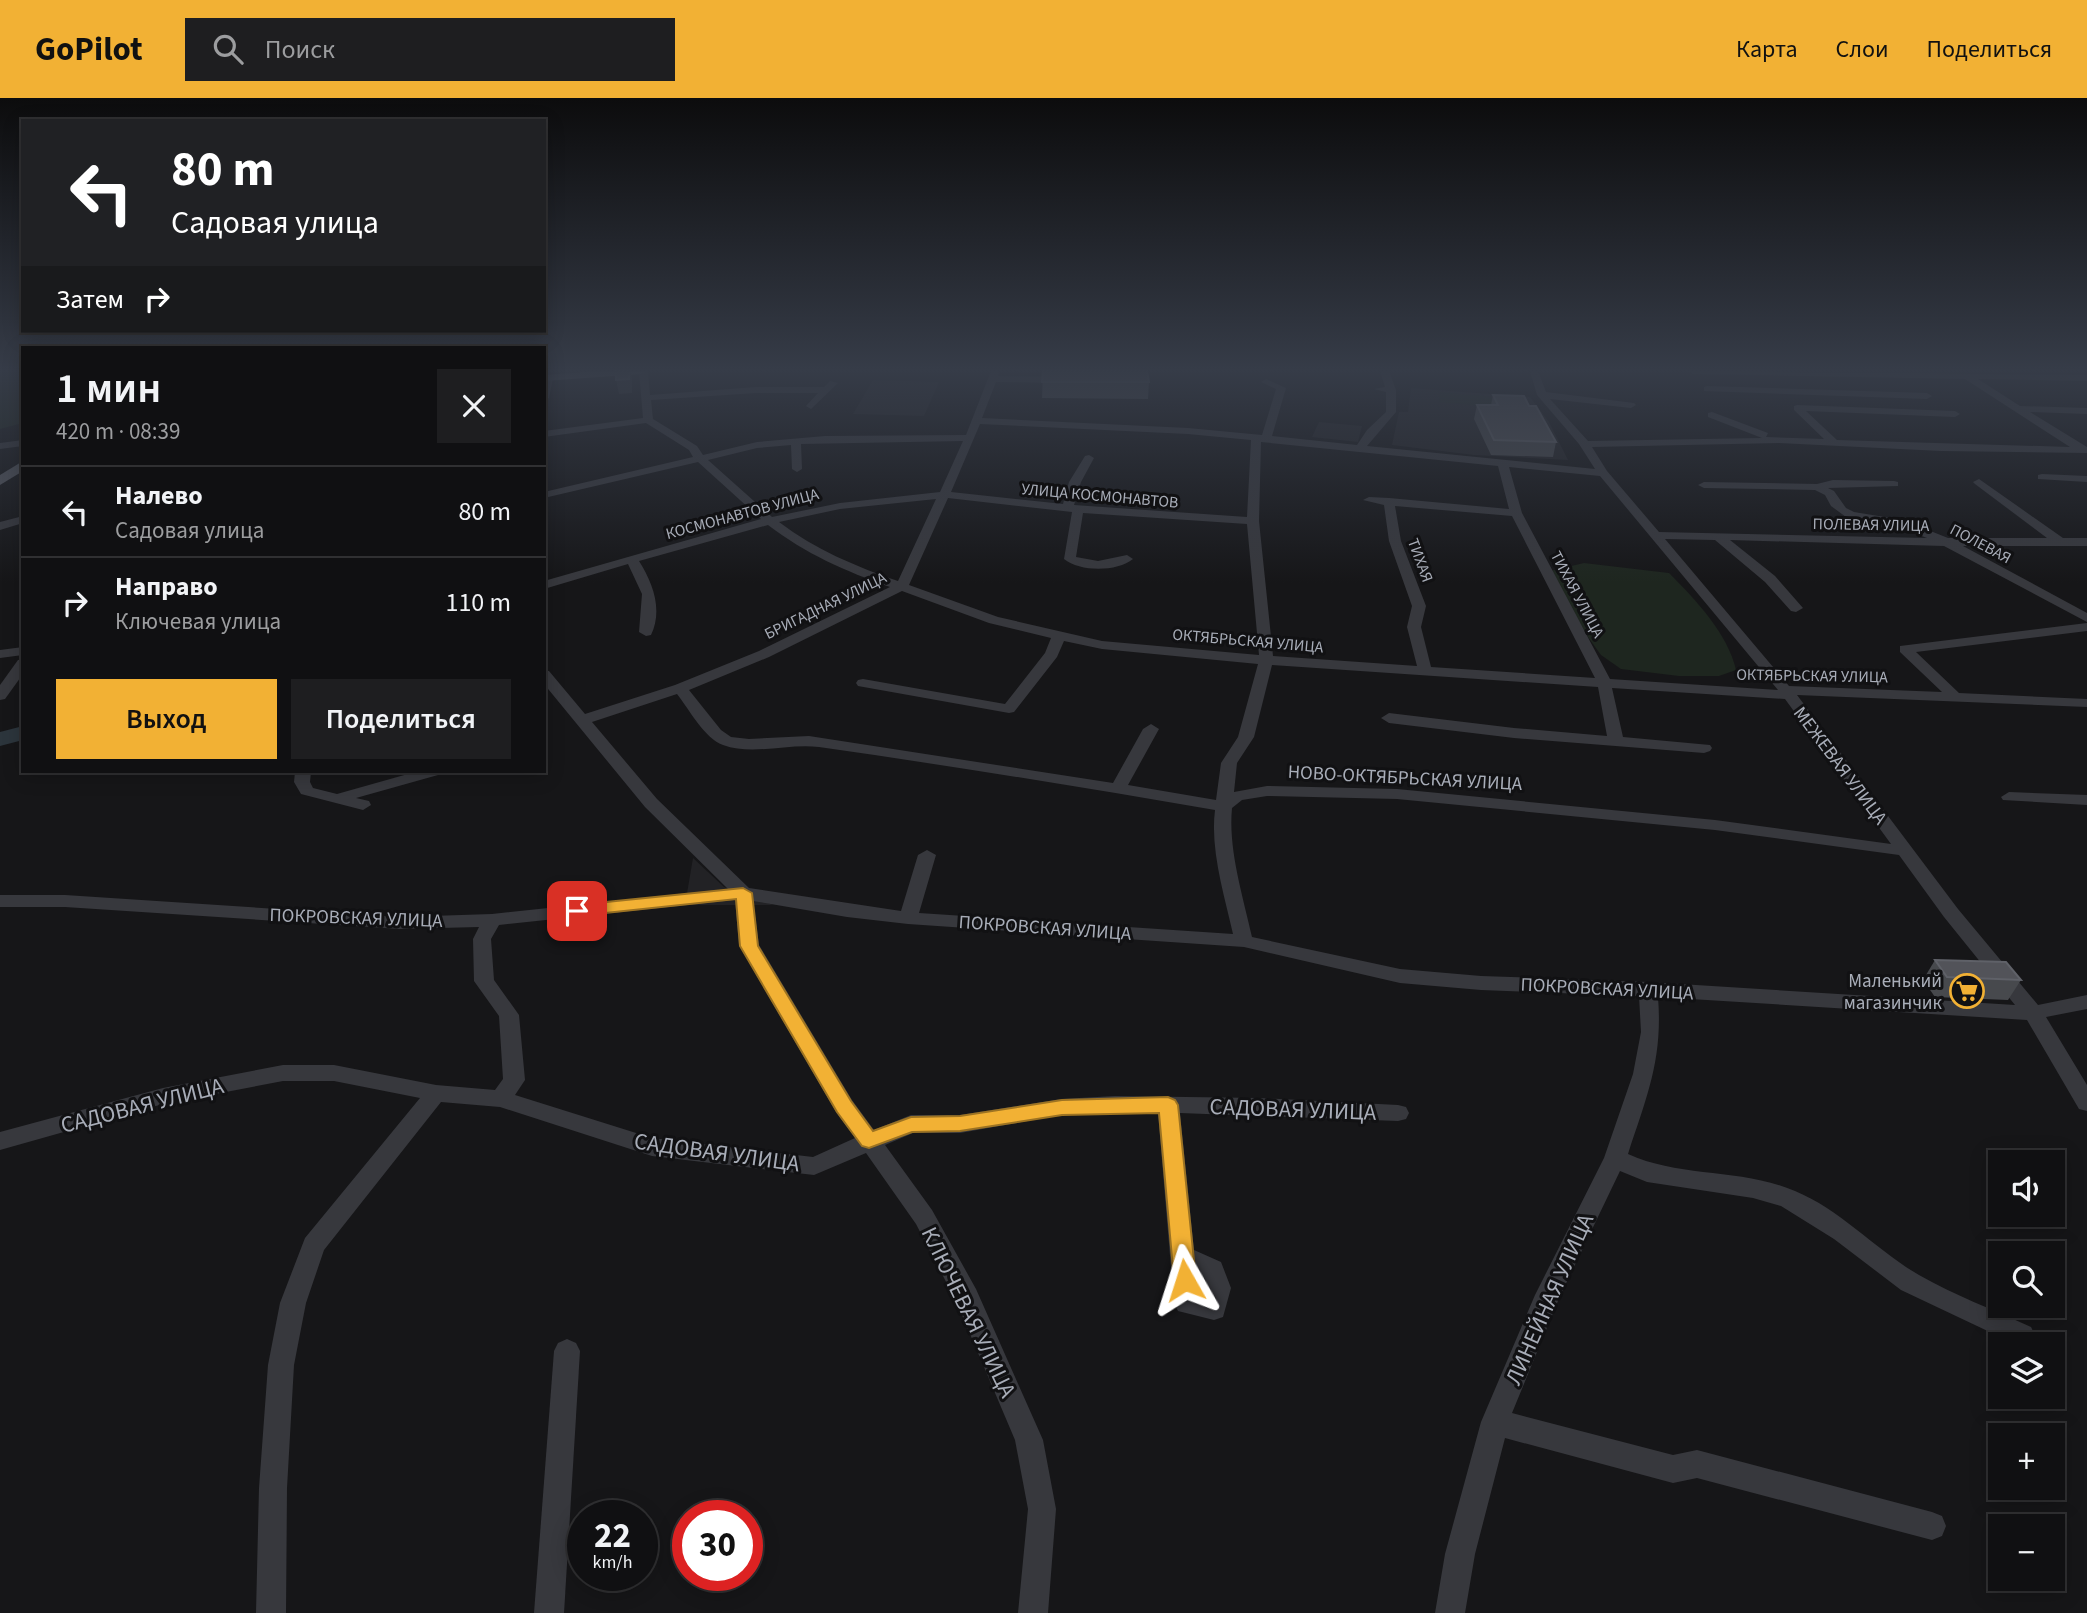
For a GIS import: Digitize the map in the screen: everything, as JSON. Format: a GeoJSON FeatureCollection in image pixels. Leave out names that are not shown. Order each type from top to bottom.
{"type":"FeatureCollection","features":[{"type":"Feature","properties":{"kind":"main road"},"geometry":{"type":"LineString","coordinates":[[0,481],[21,466]]}},
{"type":"Feature","properties":{"kind":"street","name":"ОКТЯБРЬСКАЯ УЛИЦА"},"geometry":{"type":"LineString","coordinates":[[682,442],[693,448],[699,457],[769,520],[801,544],[841,565],[994,620],[1102,645],[1266,660],[1782,695],[1789,690],[2087,703]]}},
{"type":"Feature","properties":{"kind":"street"},"geometry":{"type":"LineString","coordinates":[[796,442],[797,469]]}},
{"type":"Feature","properties":{"kind":"street"},"geometry":{"type":"LineString","coordinates":[[546,495],[757,445],[802,442]]}},
{"type":"Feature","properties":{"kind":"street","name":"БРИГАДНАЯ УЛИЦА"},"geometry":{"type":"LineString","coordinates":[[583,720],[680,688],[764,654],[902,586],[968,442]]}},
{"type":"Feature","properties":{"kind":"street"},"geometry":{"type":"LineString","coordinates":[[1244,941],[1229,875],[1222,823],[1229,763],[1246,737],[1266,660],[1253,521],[1261,442]]}},
{"type":"Feature","properties":{"kind":"street"},"geometry":{"type":"LineString","coordinates":[[1285,442],[1603,473]]}},
{"type":"Feature","properties":{"kind":"street"},"geometry":{"type":"LineString","coordinates":[[1360,450],[1363,442]]}},
{"type":"Feature","properties":{"kind":"street","name":"МЕЖЕВАЯ УЛИЦА"},"geometry":{"type":"LineString","coordinates":[[1582,442],[1603,473],[1787,692],[1951,913],[2034,1013],[2087,1103]]}},
{"type":"Feature","properties":{"kind":"street"},"geometry":{"type":"LineString","coordinates":[[1584,444],[1743,442]]}},
{"type":"Feature","properties":{"kind":"street"},"geometry":{"type":"LineString","coordinates":[[1810,442],[2085,451]]}},
{"type":"Feature","properties":{"kind":"street"},"geometry":{"type":"LineString","coordinates":[[0,446],[21,443]]}},
{"type":"Feature","properties":{"kind":"street"},"geometry":{"type":"LineString","coordinates":[[1089,458],[1075,482],[1070,559],[1097,565],[1114,564],[1127,559]]}},
{"type":"Feature","properties":{"kind":"street","name":"ТИХАЯ УЛИЦА"},"geometry":{"type":"LineString","coordinates":[[1503,465],[1516,513],[1604,682],[1616,742]]}},
{"type":"Feature","properties":{"kind":"street"},"geometry":{"type":"LineString","coordinates":[[2042,477],[2087,479]]}},
{"type":"Feature","properties":{"kind":"street"},"geometry":{"type":"LineString","coordinates":[[1979,482],[2060,542]]}},
{"type":"Feature","properties":{"kind":"street"},"geometry":{"type":"LineString","coordinates":[[1704,485],[1818,487],[1833,483],[1894,484]]}},
{"type":"Feature","properties":{"kind":"street","name":"ПОЛЕВАЯ"},"geometry":{"type":"LineString","coordinates":[[1818,487],[1830,493],[1835,505],[1851,515],[1897,523],[1942,542],[2087,618]]}},
{"type":"Feature","properties":{"kind":"street","name":"УЛИЦА КОСМОНАВТОВ"},"geometry":{"type":"LineString","coordinates":[[945,495],[1157,518],[1253,521]]}},
{"type":"Feature","properties":{"kind":"street","name":"КОСМОНАВТОВ УЛИЦА"},"geometry":{"type":"LineString","coordinates":[[546,584],[769,520],[846,505],[945,495]]}},
{"type":"Feature","properties":{"kind":"street"},"geometry":{"type":"LineString","coordinates":[[1369,500],[1516,513]]}},
{"type":"Feature","properties":{"kind":"street","name":"ТИХАЯ"},"geometry":{"type":"LineString","coordinates":[[1389,501],[1395,541],[1419,606],[1414,628],[1425,670]]}},
{"type":"Feature","properties":{"kind":"street"},"geometry":{"type":"LineString","coordinates":[[0,526],[21,520]]}},
{"type":"Feature","properties":{"kind":"street","name":"ПОЛЕВАЯ УЛИЦА"},"geometry":{"type":"LineString","coordinates":[[1654,535],[1942,542],[2087,542]]}},
{"type":"Feature","properties":{"kind":"street"},"geometry":{"type":"LineString","coordinates":[[1717,536],[1770,579],[1796,608]]}},
{"type":"Feature","properties":{"kind":"street"},"geometry":{"type":"LineString","coordinates":[[632,560],[646,580],[650,596],[646,632]]}},
{"type":"Feature","properties":{"kind":"street","name":"ПОЛЕВАЯ"},"geometry":{"type":"LineString","coordinates":[[2056,602],[2087,604]]}},
{"type":"Feature","properties":{"kind":"street","name":"ОКТЯБРЬСКАЯ УЛИЦА"},"geometry":{"type":"LineString","coordinates":[[1955,696],[1905,649],[2087,627]]}},
{"type":"Feature","properties":{"kind":"street"},"geometry":{"type":"LineString","coordinates":[[863,683],[1009,709],[1052,654],[1059,636]]}},
{"type":"Feature","properties":{"kind":"street"},"geometry":{"type":"LineString","coordinates":[[0,654],[21,651]]}},
{"type":"Feature","properties":{"kind":"street"},"geometry":{"type":"LineString","coordinates":[[0,696],[21,666]]}},
{"type":"Feature","properties":{"kind":"street"},"geometry":{"type":"LineString","coordinates":[[546,676],[651,803],[743,893]]}},
{"type":"Feature","properties":{"kind":"street"},"geometry":{"type":"LineString","coordinates":[[680,688],[716,733],[727,741],[749,744],[809,741],[1224,806]]}},
{"type":"Feature","properties":{"kind":"street"},"geometry":{"type":"LineString","coordinates":[[1388,718],[1514,733],[1703,748]]}},
{"type":"Feature","properties":{"kind":"street"},"geometry":{"type":"LineString","coordinates":[[1118,788],[1151,729]]}},
{"type":"Feature","properties":{"kind":"street"},"geometry":{"type":"LineString","coordinates":[[303,773],[302,782],[307,791],[363,805]]}},
{"type":"Feature","properties":{"kind":"street"},"geometry":{"type":"LineString","coordinates":[[336,799],[428,773]]}},
{"type":"Feature","properties":{"kind":"street","name":"НОВО-ОКТЯБРЬСКАЯ УЛИЦА"},"geometry":{"type":"LineString","coordinates":[[1224,806],[1237,796],[1267,791],[1397,794],[1716,825],[1906,852]]}},
{"type":"Feature","properties":{"kind":"street"},"geometry":{"type":"LineString","coordinates":[[2009,797],[2087,800]]}},
{"type":"Feature","properties":{"kind":"street"},"geometry":{"type":"LineString","coordinates":[[908,918],[927,855]]}},
{"type":"Feature","properties":{"kind":"street","name":"ПОКРОВСКАЯ УЛИЦА"},"geometry":{"type":"LineString","coordinates":[[0,901],[65,901],[400,923],[492,920],[743,893],[847,911],[908,918],[1244,941],[1400,976],[1481,983],[1648,989],[2034,1013],[2087,1002]]}},
{"type":"Feature","properties":{"kind":"street","name":"КЛЮЧЕВАЯ УЛИЦА"},"geometry":{"type":"LineString","coordinates":[[743,893],[749,946],[844,1106],[924,1217],[967,1297],[1029,1440],[1042,1510],[1033,1613]]}},
{"type":"Feature","properties":{"kind":"street"},"geometry":{"type":"LineString","coordinates":[[492,920],[482,939],[484,981],[509,1015],[514,1080],[500,1099]]}},
{"type":"Feature","properties":{"kind":"street","name":"ЛИНЕЙНАЯ УЛИЦА"},"geometry":{"type":"LineString","coordinates":[[1450,1613],[1460,1554],[1495,1422],[1548,1294],[1615,1158],[1644,1074],[1651,1032],[1648,989]]}},
{"type":"Feature","properties":{"kind":"street","name":"САДОВАЯ УЛИЦА"},"geometry":{"type":"LineString","coordinates":[[0,1141],[163,1096],[283,1073],[334,1073],[436,1093],[500,1099],[652,1147],[814,1166],[911,1124],[960,1124],[1062,1107],[1168,1105],[1398,1113]]}},
{"type":"Feature","properties":{"kind":"street"},"geometry":{"type":"LineString","coordinates":[[271,1613],[273,1488],[281,1365],[293,1303],[314,1245],[436,1093]]}},
{"type":"Feature","properties":{"kind":"street"},"geometry":{"type":"LineString","coordinates":[[1168,1105],[1183,1256]]}},
{"type":"Feature","properties":{"kind":"street"},"geometry":{"type":"LineString","coordinates":[[1615,1158],[1647,1173],[1753,1189],[1788,1198],[1842,1232],[1910,1283],[2016,1332]]}},
{"type":"Feature","properties":{"kind":"street"},"geometry":{"type":"LineString","coordinates":[[549,1613],[568,1351]]}},
{"type":"Feature","properties":{"kind":"street"},"geometry":{"type":"LineString","coordinates":[[1495,1422],[1673,1469],[1697,1464],[1932,1526]]}},
{"type":"Feature","properties":{"kind":"shaded area"},"geometry":{"type":"Polygon","coordinates":[[[1393,442],[1559,442],[1568,460],[1474,455],[1392,445],[1393,442]]]}},
{"type":"Feature","properties":{"kind":"shaded area"},"geometry":{"type":"Polygon","coordinates":[[[1584,563],[1669,573],[1718,630],[1736,670],[1719,676],[1679,676],[1621,669],[1601,655],[1550,571],[1584,563]]]}},
{"type":"Feature","properties":{"kind":"shaded area"},"geometry":{"type":"Polygon","coordinates":[[[693,858],[724,887],[773,905],[685,905],[693,858]]]}},
{"type":"Feature","properties":{"kind":"building"},"geometry":{"type":"Polygon","coordinates":[[[1935,960],[2006,962],[2021,980],[1947,977],[1935,960]]]}},
{"type":"Feature","properties":{"kind":"waterway"},"geometry":{"type":"LineString","coordinates":[[0,739],[21,734]]}},
{"type":"Feature","properties":{"kind":"place","name":"Маленький магазинчик"},"geometry":{"type":"Point","coordinates":[1967,991]}},
{"type":"Feature","properties":{"kind":"route"},"geometry":{"type":"LineString","coordinates":[[577,911],[743,893],[749,946],[844,1106],[869,1140],[911,1124],[960,1124],[1062,1107],[1168,1105],[1185,1280]]}}]}
